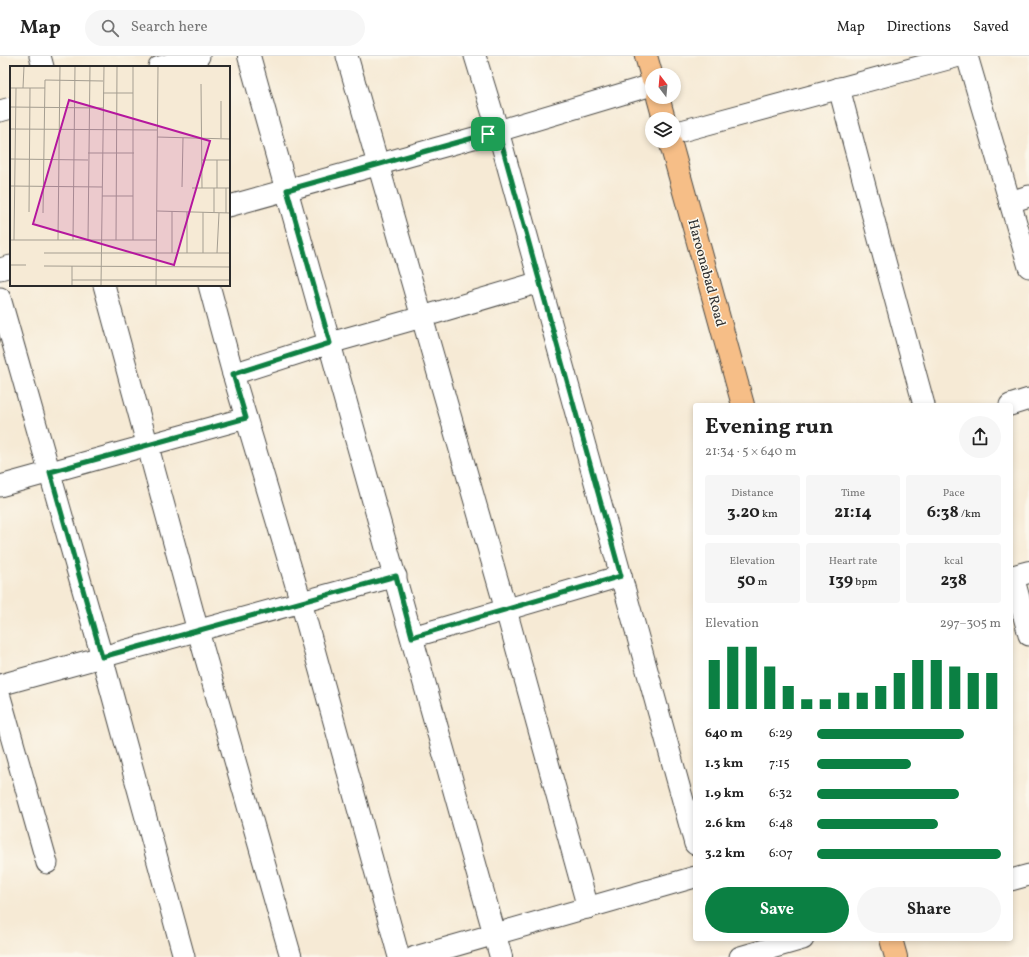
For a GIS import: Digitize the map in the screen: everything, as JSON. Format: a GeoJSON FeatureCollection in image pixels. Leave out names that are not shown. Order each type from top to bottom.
{"type":"FeatureCollection","features":[{"type":"Feature","properties":{"kind":"main road"},"geometry":{"type":"LineString","coordinates":[[646,56],[649,68]]}},
{"type":"Feature","properties":{"kind":"main road","name":"Haroonabad Road"},"geometry":{"type":"LineString","coordinates":[[672,148],[742,403]]}},
{"type":"Feature","properties":{"kind":"main road"},"geometry":{"type":"LineString","coordinates":[[891,941],[896,957]]}},
{"type":"Feature","properties":{"kind":"street"},"geometry":{"type":"LineString","coordinates":[[40,56],[43,66]]}},
{"type":"Feature","properties":{"kind":"street"},"geometry":{"type":"LineString","coordinates":[[147,56],[150,66]]}},
{"type":"Feature","properties":{"kind":"street"},"geometry":{"type":"LineString","coordinates":[[163,66],[199,56]]}},
{"type":"Feature","properties":{"kind":"street"},"geometry":{"type":"LineString","coordinates":[[249,56],[396,576],[501,957]]}},
{"type":"Feature","properties":{"kind":"street"},"geometry":{"type":"LineString","coordinates":[[347,56],[506,610],[588,908]]}},
{"type":"Feature","properties":{"kind":"street"},"geometry":{"type":"LineString","coordinates":[[475,56],[498,131],[693,837]]}},
{"type":"Feature","properties":{"kind":"street"},"geometry":{"type":"LineString","coordinates":[[681,131],[959,56]]}},
{"type":"Feature","properties":{"kind":"street"},"geometry":{"type":"LineString","coordinates":[[967,56],[1019,199],[1029,267]]}},
{"type":"Feature","properties":{"kind":"street"},"geometry":{"type":"LineString","coordinates":[[230,206],[498,131],[645,87]]}},
{"type":"Feature","properties":{"kind":"street"},"geometry":{"type":"LineString","coordinates":[[839,88],[923,403]]}},
{"type":"Feature","properties":{"kind":"street"},"geometry":{"type":"LineString","coordinates":[[0,111],[10,108]]}},
{"type":"Feature","properties":{"kind":"street"},"geometry":{"type":"LineString","coordinates":[[0,269],[10,266]]}},
{"type":"Feature","properties":{"kind":"street"},"geometry":{"type":"LineString","coordinates":[[233,374],[330,343],[540,282]]}},
{"type":"Feature","properties":{"kind":"street"},"geometry":{"type":"LineString","coordinates":[[104,286],[198,631],[291,957]]}},
{"type":"Feature","properties":{"kind":"street"},"geometry":{"type":"LineString","coordinates":[[209,286],[233,374],[300,602],[399,957]]}},
{"type":"Feature","properties":{"kind":"street"},"geometry":{"type":"LineString","coordinates":[[0,298],[102,657],[184,957]]}},
{"type":"Feature","properties":{"kind":"street"},"geometry":{"type":"LineString","coordinates":[[1013,404],[1029,399]]}},
{"type":"Feature","properties":{"kind":"street"},"geometry":{"type":"LineString","coordinates":[[0,486],[246,418]]}},
{"type":"Feature","properties":{"kind":"street"},"geometry":{"type":"LineString","coordinates":[[1018,575],[1029,634]]}},
{"type":"Feature","properties":{"kind":"street"},"geometry":{"type":"LineString","coordinates":[[0,685],[396,576]]}},
{"type":"Feature","properties":{"kind":"street"},"geometry":{"type":"LineString","coordinates":[[412,637],[621,576]]}},
{"type":"Feature","properties":{"kind":"street"},"geometry":{"type":"LineString","coordinates":[[0,697],[47,863]]}},
{"type":"Feature","properties":{"kind":"street"},"geometry":{"type":"LineString","coordinates":[[1013,879],[1029,875]]}},
{"type":"Feature","properties":{"kind":"street"},"geometry":{"type":"LineString","coordinates":[[415,957],[693,878]]}},
{"type":"Feature","properties":{"kind":"street"},"geometry":{"type":"LineString","coordinates":[[740,957],[796,941]]}},
{"type":"Feature","properties":{"kind":"route"},"geometry":{"type":"LineString","coordinates":[[498,131],[621,576],[412,637],[396,576],[102,657],[50,472],[246,418],[233,374],[330,343],[287,190],[488,134],[498,131]]}}]}
